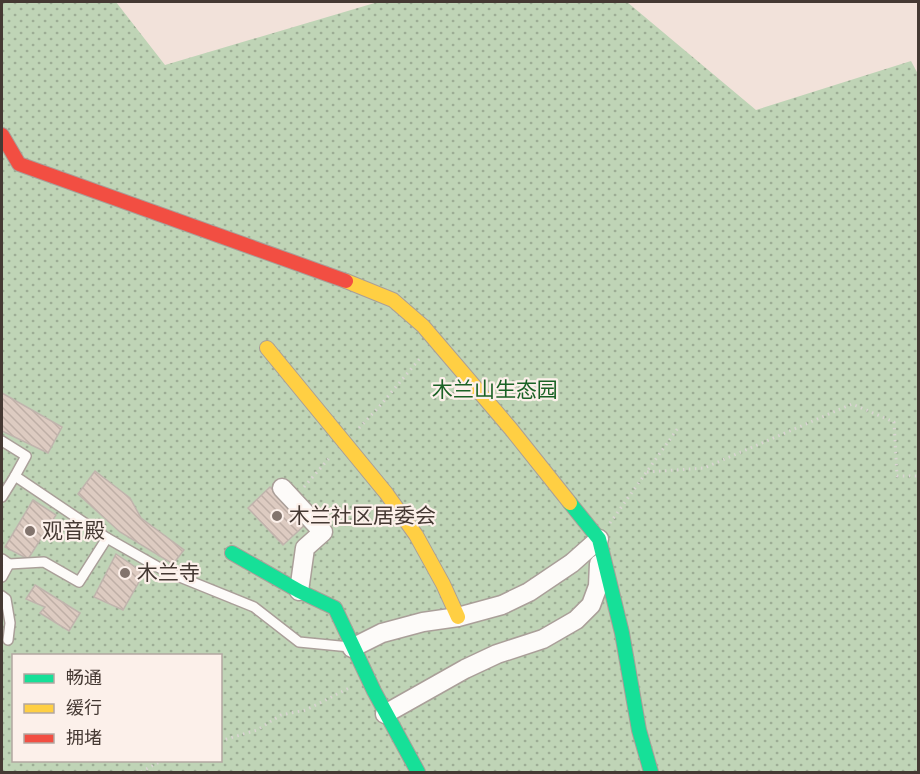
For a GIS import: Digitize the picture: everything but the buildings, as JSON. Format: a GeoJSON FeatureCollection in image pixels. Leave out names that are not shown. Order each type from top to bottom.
{"type":"FeatureCollection","features":[{"type":"Feature","properties":{"kind":"street"},"geometry":{"type":"LineString","coordinates":[[2,135],[19,164],[321,271],[393,300],[423,326],[511,429],[599,540],[622,633],[639,730],[651,772]]}},
{"type":"Feature","properties":{"kind":"street"},"geometry":{"type":"LineString","coordinates":[[267,348],[386,493],[417,535],[458,617]]}},
{"type":"Feature","properties":{"kind":"street"},"geometry":{"type":"LineString","coordinates":[[282,488],[323,532],[305,548],[299,591]]}},
{"type":"Feature","properties":{"kind":"street"},"geometry":{"type":"LineString","coordinates":[[352,648],[382,633],[502,605],[529,592],[572,563],[599,540]]}},
{"type":"Feature","properties":{"kind":"street"},"geometry":{"type":"LineString","coordinates":[[385,714],[465,669],[497,654],[543,639],[576,620],[591,605],[598,586],[599,540]]}},
{"type":"Feature","properties":{"kind":"street"},"geometry":{"type":"LineString","coordinates":[[232,552],[299,591],[335,608],[385,714],[418,772]]}},
{"type":"Feature","properties":{"kind":"lane"},"geometry":{"type":"LineString","coordinates":[[2,441],[26,456],[2,497]]}},
{"type":"Feature","properties":{"kind":"lane"},"geometry":{"type":"LineString","coordinates":[[15,476],[107,538],[165,571],[254,607],[299,642],[352,648]]}},
{"type":"Feature","properties":{"kind":"lane"},"geometry":{"type":"LineString","coordinates":[[2,577],[5,562],[44,562],[79,582],[107,538]]}},
{"type":"Feature","properties":{"kind":"lane"},"geometry":{"type":"LineString","coordinates":[[2,596],[6,599],[10,623],[8,640]]}},
{"type":"Feature","properties":{"kind":"path"},"geometry":{"type":"LineString","coordinates":[[313,474],[385,400],[435,339]]}},
{"type":"Feature","properties":{"kind":"path"},"geometry":{"type":"LineString","coordinates":[[647,472],[704,468],[852,404],[894,422],[897,476],[918,476]]}},
{"type":"Feature","properties":{"kind":"path"},"geometry":{"type":"LineString","coordinates":[[599,540],[678,428]]}},
{"type":"Feature","properties":{"kind":"path"},"geometry":{"type":"LineString","coordinates":[[222,740],[257,730],[281,715],[306,710],[368,678]]}},
{"type":"Feature","properties":{"kind":"path"},"geometry":{"type":"LineString","coordinates":[[141,772],[160,762]]}},
{"type":"Feature","properties":{"kind":"green space","name":"木兰山生态园"},"geometry":{"type":"Polygon","coordinates":[[[2,2],[116,2],[165,65],[378,2],[627,2],[756,110],[911,61],[918,74],[918,772],[2,772],[2,2]]]}},
{"type":"Feature","properties":{"kind":"traffic: fast"},"geometry":{"type":"LineString","coordinates":[[570,503],[599,539],[622,633],[639,730],[651,772]]}},
{"type":"Feature","properties":{"kind":"traffic: fast"},"geometry":{"type":"LineString","coordinates":[[232,553],[299,591],[335,608],[374,691],[418,772]]}},
{"type":"Feature","properties":{"kind":"traffic: slow"},"geometry":{"type":"LineString","coordinates":[[346,281],[393,300],[423,326],[511,429],[570,503]]}},
{"type":"Feature","properties":{"kind":"traffic: slow"},"geometry":{"type":"LineString","coordinates":[[267,348],[386,493],[416,535],[458,617]]}},
{"type":"Feature","properties":{"kind":"traffic: jam"},"geometry":{"type":"LineString","coordinates":[[2,135],[19,164],[346,281]]}},
{"type":"Feature","properties":{"kind":"place","name":"木兰社区居委会"},"geometry":{"type":"Point","coordinates":[277,516]}},
{"type":"Feature","properties":{"kind":"place","name":"观音殿"},"geometry":{"type":"Point","coordinates":[30,531]}},
{"type":"Feature","properties":{"kind":"place","name":"木兰寺"},"geometry":{"type":"Point","coordinates":[125,573]}}]}
